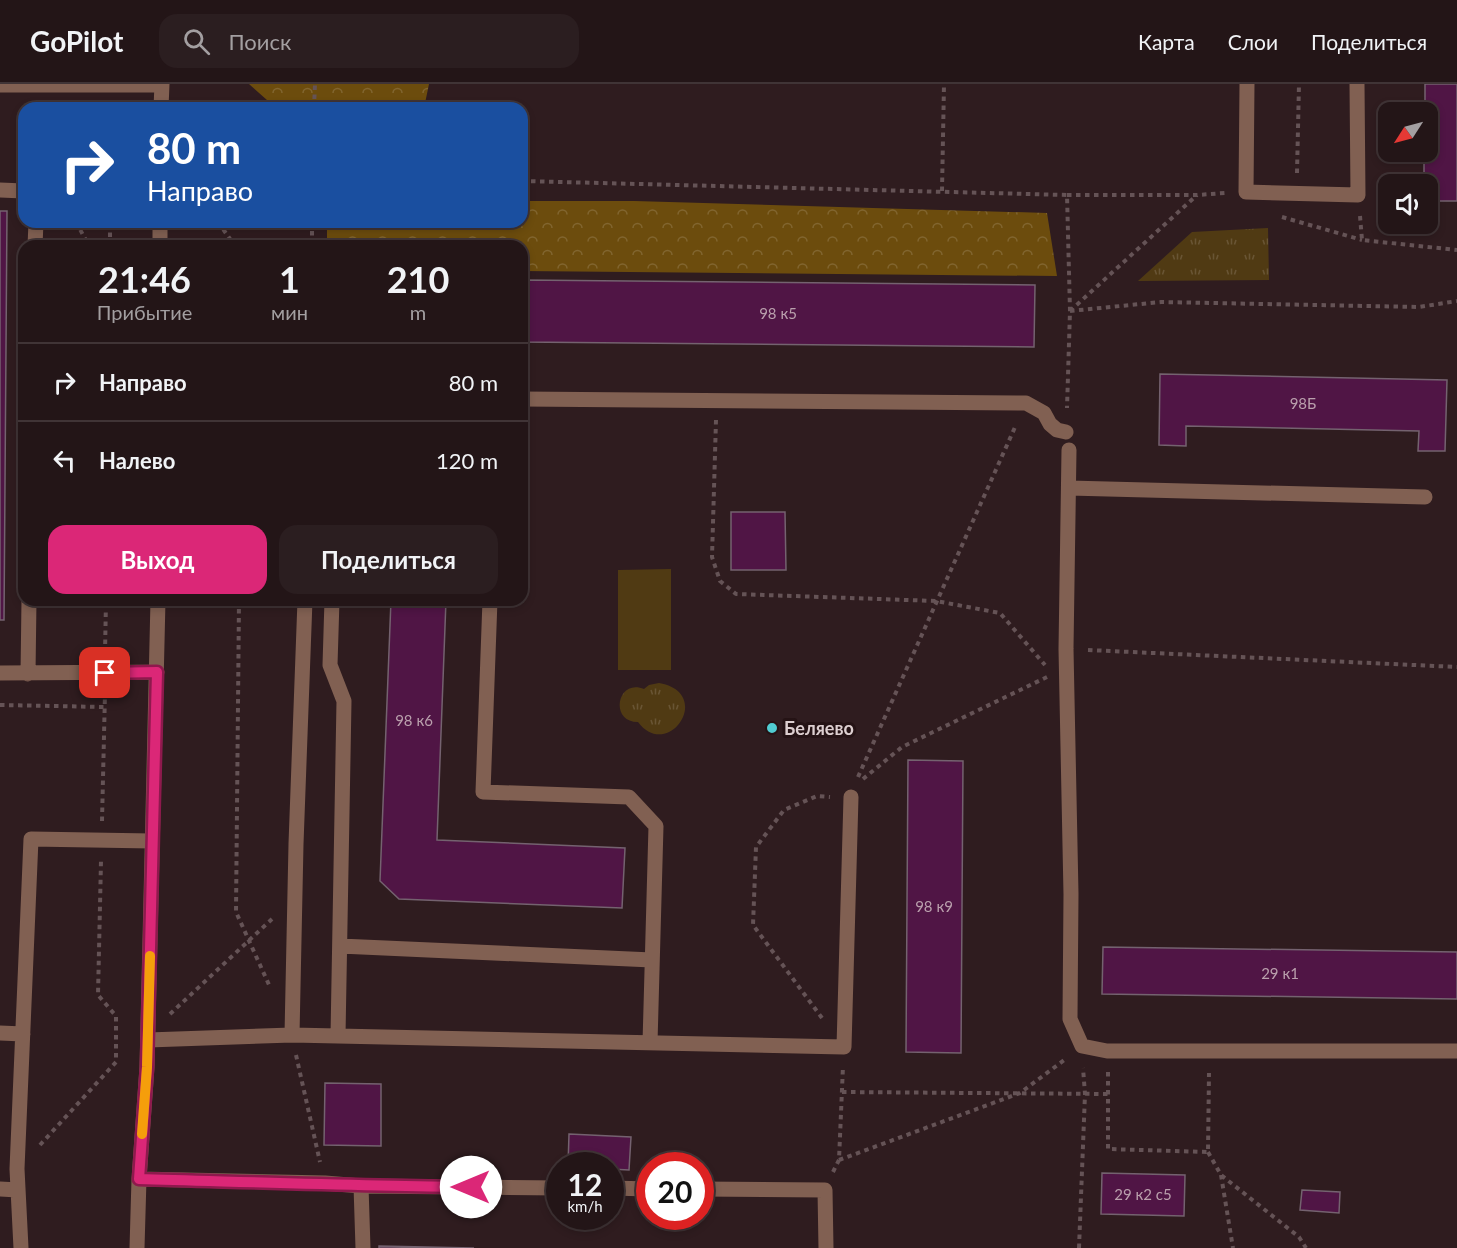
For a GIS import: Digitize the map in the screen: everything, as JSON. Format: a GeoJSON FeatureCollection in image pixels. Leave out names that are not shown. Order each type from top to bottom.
{"type":"FeatureCollection","features":[{"type":"Feature","properties":{"kind":"lane"},"geometry":{"type":"LineString","coordinates":[[1247,84],[1246,192],[1358,195],[1357,84]]}},
{"type":"Feature","properties":{"kind":"lane"},"geometry":{"type":"LineString","coordinates":[[5,85],[162,85],[161,102]]}},
{"type":"Feature","properties":{"kind":"lane"},"geometry":{"type":"LineString","coordinates":[[0,190],[18,191]]}},
{"type":"Feature","properties":{"kind":"lane"},"geometry":{"type":"LineString","coordinates":[[528,399],[1026,403],[1044,412],[1050,424],[1057,430],[1066,432]]}},
{"type":"Feature","properties":{"kind":"lane"},"geometry":{"type":"LineString","coordinates":[[1069,450],[1066,691],[1071,894],[1070,1019],[1082,1046],[1107,1051],[1457,1051]]}},
{"type":"Feature","properties":{"kind":"lane"},"geometry":{"type":"LineString","coordinates":[[1069,488],[1425,497]]}},
{"type":"Feature","properties":{"kind":"lane"},"geometry":{"type":"LineString","coordinates":[[28,674],[29,606]]}},
{"type":"Feature","properties":{"kind":"lane"},"geometry":{"type":"LineString","coordinates":[[137,1248],[148,1037],[158,606]]}},
{"type":"Feature","properties":{"kind":"lane"},"geometry":{"type":"LineString","coordinates":[[292,1035],[305,606]]}},
{"type":"Feature","properties":{"kind":"lane"},"geometry":{"type":"LineString","coordinates":[[332,606],[330,665],[344,701],[338,1036]]}},
{"type":"Feature","properties":{"kind":"lane"},"geometry":{"type":"LineString","coordinates":[[490,606],[483,792],[628,797],[656,826],[650,1043]]}},
{"type":"Feature","properties":{"kind":"lane"},"geometry":{"type":"LineString","coordinates":[[0,673],[157,672]]}},
{"type":"Feature","properties":{"kind":"lane"},"geometry":{"type":"LineString","coordinates":[[148,1037],[292,1035],[844,1047],[851,797]]}},
{"type":"Feature","properties":{"kind":"lane"},"geometry":{"type":"LineString","coordinates":[[21,1248],[17,1169],[31,839],[152,841]]}},
{"type":"Feature","properties":{"kind":"lane"},"geometry":{"type":"LineString","coordinates":[[340,946],[652,960]]}},
{"type":"Feature","properties":{"kind":"lane"},"geometry":{"type":"LineString","coordinates":[[0,1033],[22,1034]]}},
{"type":"Feature","properties":{"kind":"lane"},"geometry":{"type":"LineString","coordinates":[[139,1179],[325,1183],[362,1186],[546,1188]]}},
{"type":"Feature","properties":{"kind":"lane"},"geometry":{"type":"LineString","coordinates":[[362,1186],[363,1248]]}},
{"type":"Feature","properties":{"kind":"lane"},"geometry":{"type":"LineString","coordinates":[[0,1189],[18,1190]]}},
{"type":"Feature","properties":{"kind":"lane"},"geometry":{"type":"LineString","coordinates":[[714,1189],[825,1190],[826,1248]]}},
{"type":"Feature","properties":{"kind":"path"},"geometry":{"type":"LineString","coordinates":[[314,102],[315,84]]}},
{"type":"Feature","properties":{"kind":"path"},"geometry":{"type":"LineString","coordinates":[[942,191],[944,84]]}},
{"type":"Feature","properties":{"kind":"path"},"geometry":{"type":"LineString","coordinates":[[1296,194],[1299,84]]}},
{"type":"Feature","properties":{"kind":"path"},"geometry":{"type":"LineString","coordinates":[[528,181],[1067,195],[1197,195],[1246,192],[1249,201],[1260,210],[1362,240],[1457,250]]}},
{"type":"Feature","properties":{"kind":"path"},"geometry":{"type":"LineString","coordinates":[[1066,432],[1070,311],[1067,195]]}},
{"type":"Feature","properties":{"kind":"path"},"geometry":{"type":"LineString","coordinates":[[1070,311],[1197,195]]}},
{"type":"Feature","properties":{"kind":"path"},"geometry":{"type":"LineString","coordinates":[[1358,195],[1362,240]]}},
{"type":"Feature","properties":{"kind":"path"},"geometry":{"type":"LineString","coordinates":[[1070,311],[1161,302],[1419,307],[1457,301]]}},
{"type":"Feature","properties":{"kind":"path"},"geometry":{"type":"LineString","coordinates":[[716,400],[712,557],[720,581],[736,594],[936,601],[1000,613],[1066,691]]}},
{"type":"Feature","properties":{"kind":"path"},"geometry":{"type":"LineString","coordinates":[[1026,403],[936,601],[859,779],[902,747],[1052,674]]}},
{"type":"Feature","properties":{"kind":"path"},"geometry":{"type":"LineString","coordinates":[[239,606],[236,912],[273,993]]}},
{"type":"Feature","properties":{"kind":"path"},"geometry":{"type":"LineString","coordinates":[[1066,649],[1457,667]]}},
{"type":"Feature","properties":{"kind":"path"},"geometry":{"type":"LineString","coordinates":[[0,705],[105,707]]}},
{"type":"Feature","properties":{"kind":"path"},"geometry":{"type":"LineString","coordinates":[[825,1190],[839,1160],[844,1047],[753,925],[756,847],[784,810],[817,796],[851,797]]}},
{"type":"Feature","properties":{"kind":"path"},"geometry":{"type":"LineString","coordinates":[[148,1037],[295,898]]}},
{"type":"Feature","properties":{"kind":"path"},"geometry":{"type":"LineString","coordinates":[[292,1035],[325,1183]]}},
{"type":"Feature","properties":{"kind":"path"},"geometry":{"type":"LineString","coordinates":[[839,1160],[1020,1093],[1082,1046]]}},
{"type":"Feature","properties":{"kind":"path"},"geometry":{"type":"LineString","coordinates":[[1079,1248],[1085,1094],[1082,1046]]}},
{"type":"Feature","properties":{"kind":"path"},"geometry":{"type":"LineString","coordinates":[[1107,1051],[1108,1149],[1208,1152]]}},
{"type":"Feature","properties":{"kind":"path"},"geometry":{"type":"LineString","coordinates":[[1209,1051],[1208,1152],[1221,1175],[1233,1248]]}},
{"type":"Feature","properties":{"kind":"path"},"geometry":{"type":"LineString","coordinates":[[17,1169],[116,1062]]}},
{"type":"Feature","properties":{"kind":"path"},"geometry":{"type":"LineString","coordinates":[[842,1092],[1109,1094]]}},
{"type":"Feature","properties":{"kind":"path"},"geometry":{"type":"LineString","coordinates":[[1221,1175],[1299,1238],[1306,1248]]}},
{"type":"Feature","properties":{"kind":"green space"},"geometry":{"type":"Polygon","coordinates":[[[249,84],[429,84],[425,102],[269,102],[249,84]]]}},
{"type":"Feature","properties":{"kind":"green space"},"geometry":{"type":"Polygon","coordinates":[[[528,201],[634,201],[1047,213],[1057,276],[528,271],[528,240],[327,240],[327,228],[528,228],[528,201]]]}},
{"type":"Feature","properties":{"kind":"green space"},"geometry":{"type":"Polygon","coordinates":[[[1268,228],[1269,280],[1138,281],[1192,232],[1268,228]]]}},
{"type":"Feature","properties":{"kind":"green space"},"geometry":{"type":"Polygon","coordinates":[[[671,569],[671,670],[618,670],[618,570],[671,569]]]}},
{"type":"Feature","properties":{"kind":"green space"},"geometry":{"type":"Polygon","coordinates":[[[659,683],[675,689],[684,699],[685,710],[681,721],[673,730],[662,734],[650,732],[638,722],[629,720],[620,709],[620,701],[628,690],[635,687],[644,689],[649,685],[659,683]]]}},
{"type":"Feature","properties":{"kind":"building"},"geometry":{"type":"Polygon","coordinates":[[[1425,84],[1457,84],[1457,201],[1438,201],[1438,174],[1424,174],[1424,162],[1438,162],[1438,102],[1425,102],[1425,84]]]}},
{"type":"Feature","properties":{"kind":"building"},"geometry":{"type":"Polygon","coordinates":[[[0,211],[7,211],[4,620],[0,620],[0,211]]]}},
{"type":"Feature","properties":{"kind":"building"},"geometry":{"type":"Polygon","coordinates":[[[528,280],[1035,285],[1034,347],[528,342],[528,280]]]}},
{"type":"Feature","properties":{"kind":"building"},"geometry":{"type":"Polygon","coordinates":[[[1160,374],[1447,380],[1445,451],[1418,451],[1419,431],[1186,426],[1186,446],[1159,445],[1160,374]]]}},
{"type":"Feature","properties":{"kind":"building"},"geometry":{"type":"Polygon","coordinates":[[[731,512],[785,512],[786,570],[731,570],[731,512]]]}},
{"type":"Feature","properties":{"kind":"building"},"geometry":{"type":"Polygon","coordinates":[[[391,606],[446,606],[437,840],[625,848],[622,908],[399,899],[380,881],[391,606]]]}},
{"type":"Feature","properties":{"kind":"building"},"geometry":{"type":"Polygon","coordinates":[[[908,760],[963,761],[961,1053],[906,1052],[908,760]]]}},
{"type":"Feature","properties":{"kind":"building"},"geometry":{"type":"Polygon","coordinates":[[[1103,947],[1457,952],[1457,999],[1102,994],[1103,947]]]}},
{"type":"Feature","properties":{"kind":"building"},"geometry":{"type":"Polygon","coordinates":[[[325,1083],[381,1084],[381,1146],[324,1145],[325,1083]]]}},
{"type":"Feature","properties":{"kind":"building"},"geometry":{"type":"Polygon","coordinates":[[[569,1134],[631,1137],[629,1170],[624,1170],[624,1152],[568,1152],[569,1134]]]}},
{"type":"Feature","properties":{"kind":"building"},"geometry":{"type":"Polygon","coordinates":[[[1102,1173],[1185,1175],[1184,1216],[1101,1214],[1102,1173]]]}},
{"type":"Feature","properties":{"kind":"building"},"geometry":{"type":"Polygon","coordinates":[[[1302,1190],[1340,1192],[1339,1213],[1300,1210],[1302,1190]]]}},
{"type":"Feature","properties":{"kind":"building"},"geometry":{"type":"Polygon","coordinates":[[[379,1246],[474,1248],[379,1248],[379,1246]]]}},
{"type":"Feature","properties":{"kind":"slow traffic"},"geometry":{"type":"LineString","coordinates":[[142,1134],[147,1067],[150,956]]}},
{"type":"Feature","properties":{"kind":"place","name":"Беляево"},"geometry":{"type":"Point","coordinates":[772,728]}},
{"type":"Feature","properties":{"kind":"route"},"geometry":{"type":"LineString","coordinates":[[105,673],[157,672],[147,1067],[139,1179],[471,1187]]}}]}
